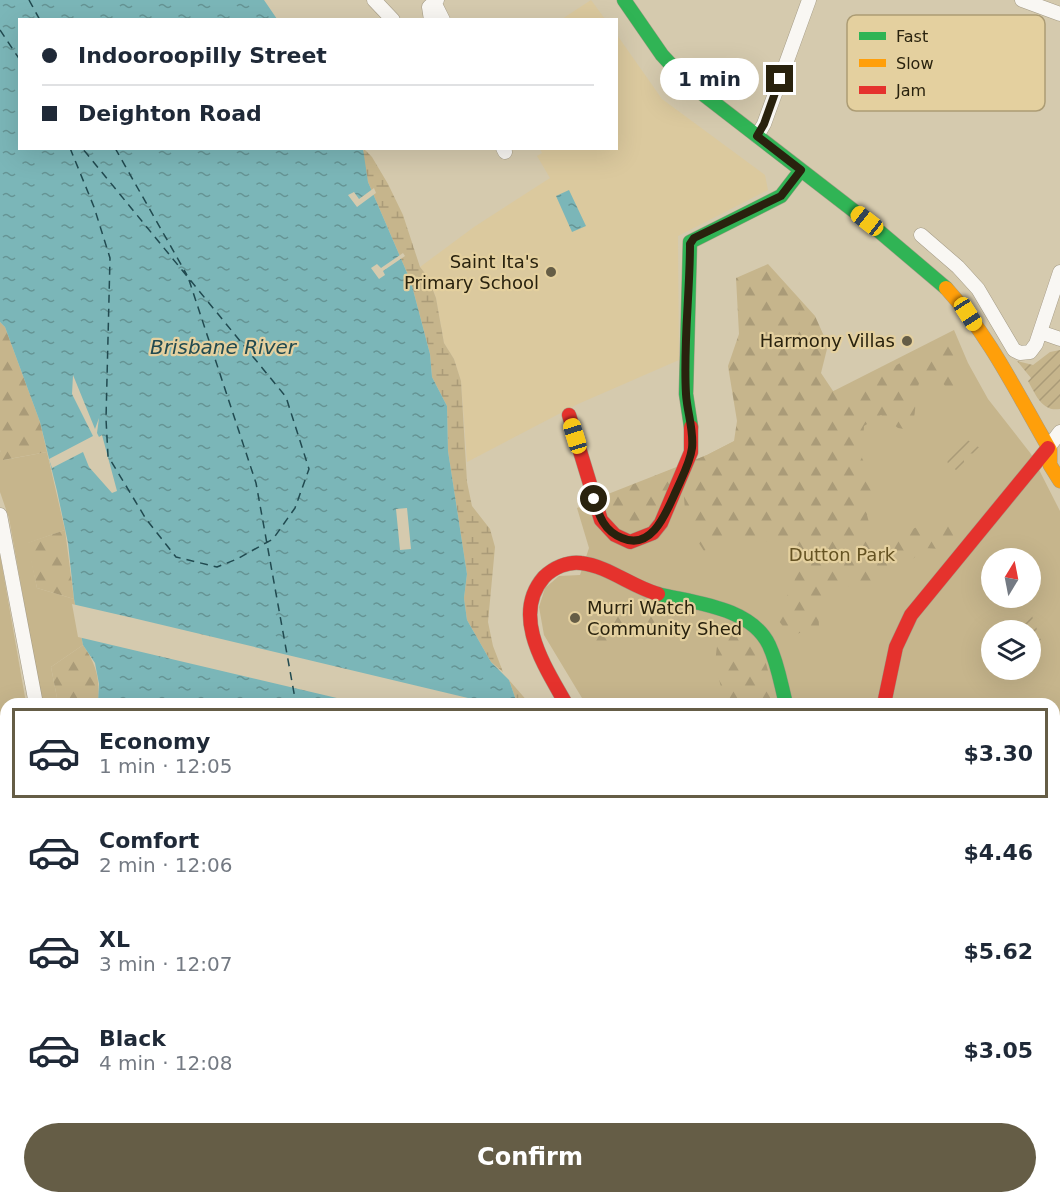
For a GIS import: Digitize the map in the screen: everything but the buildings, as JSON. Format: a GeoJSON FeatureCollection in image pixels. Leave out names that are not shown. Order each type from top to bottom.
{"type":"FeatureCollection","features":[{"type":"Feature","properties":{"kind":"street"},"geometry":{"type":"LineString","coordinates":[[374,0],[391,18]]}},
{"type":"Feature","properties":{"kind":"street"},"geometry":{"type":"LineString","coordinates":[[757,136],[764,124],[809,0]]}},
{"type":"Feature","properties":{"kind":"street"},"geometry":{"type":"LineString","coordinates":[[1022,0],[1060,14]]}},
{"type":"Feature","properties":{"kind":"street"},"geometry":{"type":"LineString","coordinates":[[430,18],[428,8],[434,2],[442,18]]}},
{"type":"Feature","properties":{"kind":"street"},"geometry":{"type":"LineString","coordinates":[[630,2],[662,55],[686,81],[876,228],[947,289],[968,314],[1053,450]]}},
{"type":"Feature","properties":{"kind":"street"},"geometry":{"type":"LineString","coordinates":[[569,415],[601,520],[609,530],[630,542],[653,533],[662,523],[691,452],[693,440],[686,393],[691,241],[781,196],[801,170]]}},
{"type":"Feature","properties":{"kind":"street"},"geometry":{"type":"LineString","coordinates":[[921,235],[970,279],[1014,350],[1020,353],[1034,348],[1060,272]]}},
{"type":"Feature","properties":{"kind":"street"},"geometry":{"type":"LineString","coordinates":[[1040,332],[1060,339]]}},
{"type":"Feature","properties":{"kind":"street"},"geometry":{"type":"LineString","coordinates":[[1060,432],[1050,465],[1060,481]]}},
{"type":"Feature","properties":{"kind":"street"},"geometry":{"type":"LineString","coordinates":[[885,698],[896,647],[911,615],[996,511],[1053,450]]}},
{"type":"Feature","properties":{"kind":"street"},"geometry":{"type":"LineString","coordinates":[[0,514],[35,698]]}},
{"type":"Feature","properties":{"kind":"street"},"geometry":{"type":"LineString","coordinates":[[563,698],[534,639],[530,624],[530,601],[536,584],[542,578],[560,566],[572,562],[590,565],[643,590],[726,612],[739,618],[765,638],[784,698]]}},
{"type":"Feature","properties":{"kind":"shaded area"},"geometry":{"type":"Polygon","coordinates":[[[591,0],[604,18],[564,18],[591,0]]]}},
{"type":"Feature","properties":{"kind":"shaded area","name":"Saint Ita's Primary School"},"geometry":{"type":"Polygon","coordinates":[[[618,36],[662,99],[765,175],[768,190],[678,236],[679,360],[578,404],[467,462],[461,381],[454,359],[444,343],[436,298],[428,277],[420,267],[474,227],[550,178],[537,156],[542,153],[540,150],[618,150],[618,36]]]}},
{"type":"Feature","properties":{"kind":"green space"},"geometry":{"type":"Polygon","coordinates":[[[365,150],[372,157],[403,215],[420,267],[428,277],[436,298],[444,343],[454,359],[461,381],[467,482],[472,506],[490,529],[495,547],[488,622],[493,646],[503,672],[491,662],[467,620],[464,598],[467,574],[448,451],[447,406],[432,377],[430,354],[411,282],[368,182],[362,156],[365,150]]]}},
{"type":"Feature","properties":{"kind":"green space"},"geometry":{"type":"Polygon","coordinates":[[[768,264],[815,316],[828,345],[821,373],[833,391],[874,385],[885,372],[910,357],[921,361],[928,350],[952,338],[955,349],[951,368],[959,386],[949,391],[942,382],[919,383],[914,420],[910,430],[898,428],[881,415],[864,426],[862,458],[880,497],[867,515],[873,538],[949,521],[956,535],[941,549],[924,548],[911,561],[877,570],[867,597],[851,585],[818,605],[819,627],[790,636],[776,617],[794,583],[799,548],[736,535],[704,551],[686,523],[684,497],[669,496],[656,517],[640,528],[622,528],[611,508],[608,494],[707,455],[734,441],[737,421],[728,366],[739,334],[736,278],[768,264]]]}},
{"type":"Feature","properties":{"kind":"green space"},"geometry":{"type":"Polygon","coordinates":[[[0,322],[5,327],[40,422],[47,452],[3,460],[0,450],[0,322]]]}},
{"type":"Feature","properties":{"kind":"green space","name":"Dutton Park"},"geometry":{"type":"Polygon","coordinates":[[[954,330],[968,363],[988,399],[1031,454],[1060,511],[1060,698],[582,698],[544,635],[539,607],[545,588],[559,576],[580,575],[589,548],[577,508],[707,455],[954,330]]]}},
{"type":"Feature","properties":{"kind":"green space"},"geometry":{"type":"Polygon","coordinates":[[[1060,350],[1060,409],[1054,409],[1040,401],[1028,381],[1031,378],[1017,361],[1033,365],[1050,352],[1060,350]]]}},
{"type":"Feature","properties":{"kind":"green space"},"geometry":{"type":"Polygon","coordinates":[[[966,439],[980,448],[975,454],[968,453],[963,456],[965,467],[960,473],[948,464],[947,460],[962,440],[966,439]]]}},
{"type":"Feature","properties":{"kind":"green space"},"geometry":{"type":"Polygon","coordinates":[[[0,450],[4,460],[47,452],[65,530],[28,543],[37,588],[74,599],[83,645],[51,667],[57,698],[41,698],[9,518],[0,492],[0,450]]]}},
{"type":"Feature","properties":{"kind":"green space"},"geometry":{"type":"Polygon","coordinates":[[[65,530],[74,599],[37,588],[27,543],[65,530]]]}},
{"type":"Feature","properties":{"kind":"green space"},"geometry":{"type":"Polygon","coordinates":[[[0,554],[25,698],[0,698],[0,554]]]}},
{"type":"Feature","properties":{"kind":"green space"},"geometry":{"type":"Polygon","coordinates":[[[616,609],[668,621],[666,631],[656,637],[618,633],[607,643],[594,648],[583,636],[589,625],[599,614],[616,609]]]}},
{"type":"Feature","properties":{"kind":"green space"},"geometry":{"type":"Polygon","coordinates":[[[1032,616],[1034,620],[1022,620],[1032,616]]]}},
{"type":"Feature","properties":{"kind":"green space"},"geometry":{"type":"Polygon","coordinates":[[[730,624],[743,630],[744,644],[757,647],[765,660],[776,698],[724,698],[715,663],[719,629],[730,624]]]}},
{"type":"Feature","properties":{"kind":"green space"},"geometry":{"type":"Polygon","coordinates":[[[83,645],[97,673],[98,698],[57,698],[51,667],[83,645]]]}},
{"type":"Feature","properties":{"kind":"green space"},"geometry":{"type":"Polygon","coordinates":[[[509,680],[525,698],[515,698],[509,680]]]}},
{"type":"Feature","properties":{"kind":"water","name":"Brisbane River"},"geometry":{"type":"Polygon","coordinates":[[[0,0],[264,0],[276,18],[18,18],[18,150],[363,150],[368,182],[411,282],[430,354],[432,377],[447,406],[448,451],[467,574],[464,598],[467,620],[491,662],[509,680],[515,698],[98,698],[99,684],[95,663],[83,645],[74,599],[68,543],[40,422],[5,327],[0,322],[0,0]]]}},
{"type":"Feature","properties":{"kind":"water"},"geometry":{"type":"Polygon","coordinates":[[[569,190],[586,226],[572,232],[556,196],[569,190]]]}},
{"type":"Feature","properties":{"kind":"pier"},"geometry":{"type":"Polygon","coordinates":[[[374,188],[376,193],[357,207],[348,195],[354,192],[359,199],[374,188]]]}},
{"type":"Feature","properties":{"kind":"pier"},"geometry":{"type":"Polygon","coordinates":[[[403,253],[405,256],[383,271],[385,275],[379,279],[371,268],[377,264],[381,268],[403,253]]]}},
{"type":"Feature","properties":{"kind":"pier"},"geometry":{"type":"Polygon","coordinates":[[[73,375],[95,429],[99,418],[97,433],[99,437],[102,435],[117,491],[112,493],[89,467],[83,452],[52,468],[49,459],[93,436],[72,394],[73,375]]]}},
{"type":"Feature","properties":{"kind":"pier"},"geometry":{"type":"Polygon","coordinates":[[[407,508],[411,549],[400,550],[396,509],[407,508]]]}},
{"type":"Feature","properties":{"kind":"pier"},"geometry":{"type":"Polygon","coordinates":[[[72,604],[468,698],[337,698],[78,637],[72,604]]]}},
{"type":"Feature","properties":{"kind":"ferry route"},"geometry":{"type":"LineString","coordinates":[[29,0],[39,18]]}},
{"type":"Feature","properties":{"kind":"ferry route"},"geometry":{"type":"LineString","coordinates":[[0,30],[18,57]]}},
{"type":"Feature","properties":{"kind":"ferry route"},"geometry":{"type":"LineString","coordinates":[[71,150],[94,207],[110,258],[106,419],[108,456],[146,519],[176,557],[217,567],[273,539],[295,508],[309,469],[286,397],[84,150]]}},
{"type":"Feature","properties":{"kind":"ferry route"},"geometry":{"type":"LineString","coordinates":[[116,150],[187,275]]}},
{"type":"Feature","properties":{"kind":"ferry route"},"geometry":{"type":"LineString","coordinates":[[189,280],[256,483],[295,698]]}},
{"type":"Feature","properties":{"kind":"traffic: fast"},"geometry":{"type":"LineString","coordinates":[[624,0],[662,55],[686,81],[867,221],[946,288]]}},
{"type":"Feature","properties":{"kind":"traffic: fast"},"geometry":{"type":"LineString","coordinates":[[691,427],[686,394],[690,242],[781,196],[801,170]]}},
{"type":"Feature","properties":{"kind":"traffic: fast"},"geometry":{"type":"LineString","coordinates":[[658,594],[704,604],[749,622],[761,632],[769,645],[785,698]]}},
{"type":"Feature","properties":{"kind":"traffic: slow"},"geometry":{"type":"LineString","coordinates":[[946,288],[976,325],[1002,366],[1050,450],[1050,465],[1060,481]]}},
{"type":"Feature","properties":{"kind":"traffic: jam"},"geometry":{"type":"LineString","coordinates":[[569,415],[601,520],[615,535],[630,542],[653,533],[661,523],[691,452],[691,427]]}},
{"type":"Feature","properties":{"kind":"traffic: jam"},"geometry":{"type":"LineString","coordinates":[[885,698],[896,647],[911,615],[1048,448]]}},
{"type":"Feature","properties":{"kind":"traffic: jam"},"geometry":{"type":"LineString","coordinates":[[563,698],[541,658],[531,625],[530,608],[534,592],[544,577],[561,566],[581,563],[601,568],[658,594]]}},
{"type":"Feature","properties":{"kind":"place","name":"Saint Ita's Primary School"},"geometry":{"type":"Point","coordinates":[551,272]}},
{"type":"Feature","properties":{"kind":"place","name":"Harmony Villas"},"geometry":{"type":"Point","coordinates":[907,341]}},
{"type":"Feature","properties":{"kind":"place","name":"Murri Watch Community Shed"},"geometry":{"type":"Point","coordinates":[575,618]}},
{"type":"Feature","properties":{"kind":"route"},"geometry":{"type":"LineString","coordinates":[[594,499],[601,520],[615,536],[630,542],[644,538],[653,533],[662,523],[687,468],[693,440],[686,393],[690,244],[694,238],[781,196],[801,170],[757,136],[764,124],[780,79]]}}]}
